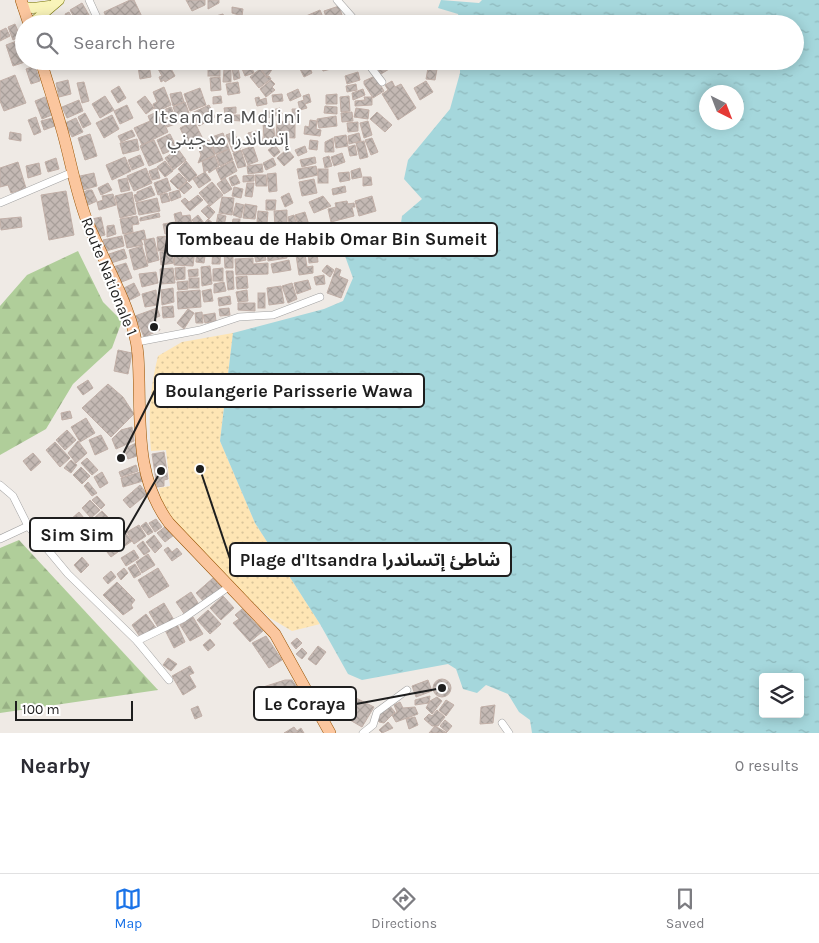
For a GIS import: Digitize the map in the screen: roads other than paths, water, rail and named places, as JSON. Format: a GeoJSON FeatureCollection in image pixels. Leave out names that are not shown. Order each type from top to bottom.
{"type":"FeatureCollection","features":[{"type":"Feature","properties":{"kind":"main road"},"geometry":{"type":"LineString","coordinates":[[40,15],[59,0]]}},
{"type":"Feature","properties":{"kind":"main road"},"geometry":{"type":"LineString","coordinates":[[27,15],[22,3],[49,6]]}},
{"type":"Feature","properties":{"kind":"main road","name":"Route Nationale 1"},"geometry":{"type":"LineString","coordinates":[[44,70],[87,220],[124,306],[136,342],[143,459],[148,485],[156,506],[169,523],[230,586],[238,598],[275,634],[330,733]]}},
{"type":"Feature","properties":{"kind":"street"},"geometry":{"type":"LineString","coordinates":[[89,0],[96,15]]}},
{"type":"Feature","properties":{"kind":"street"},"geometry":{"type":"LineString","coordinates":[[338,0],[350,15]]}},
{"type":"Feature","properties":{"kind":"street"},"geometry":{"type":"LineString","coordinates":[[373,70],[382,82]]}},
{"type":"Feature","properties":{"kind":"street"},"geometry":{"type":"LineString","coordinates":[[0,203],[73,172]]}},
{"type":"Feature","properties":{"kind":"street"},"geometry":{"type":"LineString","coordinates":[[136,342],[200,330],[239,317],[273,315],[320,297]]}},
{"type":"Feature","properties":{"kind":"street"},"geometry":{"type":"LineString","coordinates":[[0,485],[13,496],[28,526],[68,574],[137,641],[169,680]]}},
{"type":"Feature","properties":{"kind":"street"},"geometry":{"type":"LineString","coordinates":[[0,539],[28,526]]}},
{"type":"Feature","properties":{"kind":"street"},"geometry":{"type":"LineString","coordinates":[[137,641],[184,618],[230,586]]}},
{"type":"Feature","properties":{"kind":"street"},"geometry":{"type":"LineString","coordinates":[[363,733],[373,725],[377,712],[407,690]]}},
{"type":"Feature","properties":{"kind":"street"},"geometry":{"type":"LineString","coordinates":[[502,722],[508,733]]}},
{"type":"Feature","properties":{"kind":"water"},"geometry":{"type":"Polygon","coordinates":[[[441,0],[479,3],[482,0],[819,0],[819,733],[532,733],[530,720],[519,712],[508,694],[486,685],[477,693],[463,689],[456,669],[448,664],[362,680],[348,674],[320,624],[255,523],[220,441],[233,333],[324,309],[343,301],[353,278],[341,245],[372,237],[399,237],[402,216],[422,199],[404,179],[408,160],[450,109],[460,70],[804,70],[804,15],[458,15],[438,8],[441,0]]]}},
{"type":"Feature","properties":{"kind":"place","name":"Tombeau de Habib Omar Bin Sumeit"},"geometry":{"type":"Point","coordinates":[154,327]}},
{"type":"Feature","properties":{"kind":"place","name":"Boulangerie Parisserie Wawa"},"geometry":{"type":"Point","coordinates":[121,458]}},
{"type":"Feature","properties":{"kind":"place","name":"Plage d'Itsandra شاطئ إتساندرا"},"geometry":{"type":"Point","coordinates":[200,469]}},
{"type":"Feature","properties":{"kind":"place","name":"Sim Sim"},"geometry":{"type":"Point","coordinates":[161,471]}},
{"type":"Feature","properties":{"kind":"place","name":"Le Coraya"},"geometry":{"type":"Point","coordinates":[442,688]}},
{"type":"Feature","properties":{"kind":"district","name":"Itsandra Mdjini إتساندرا مدجيني"},"geometry":{"type":"Point","coordinates":[228,127]}}]}
